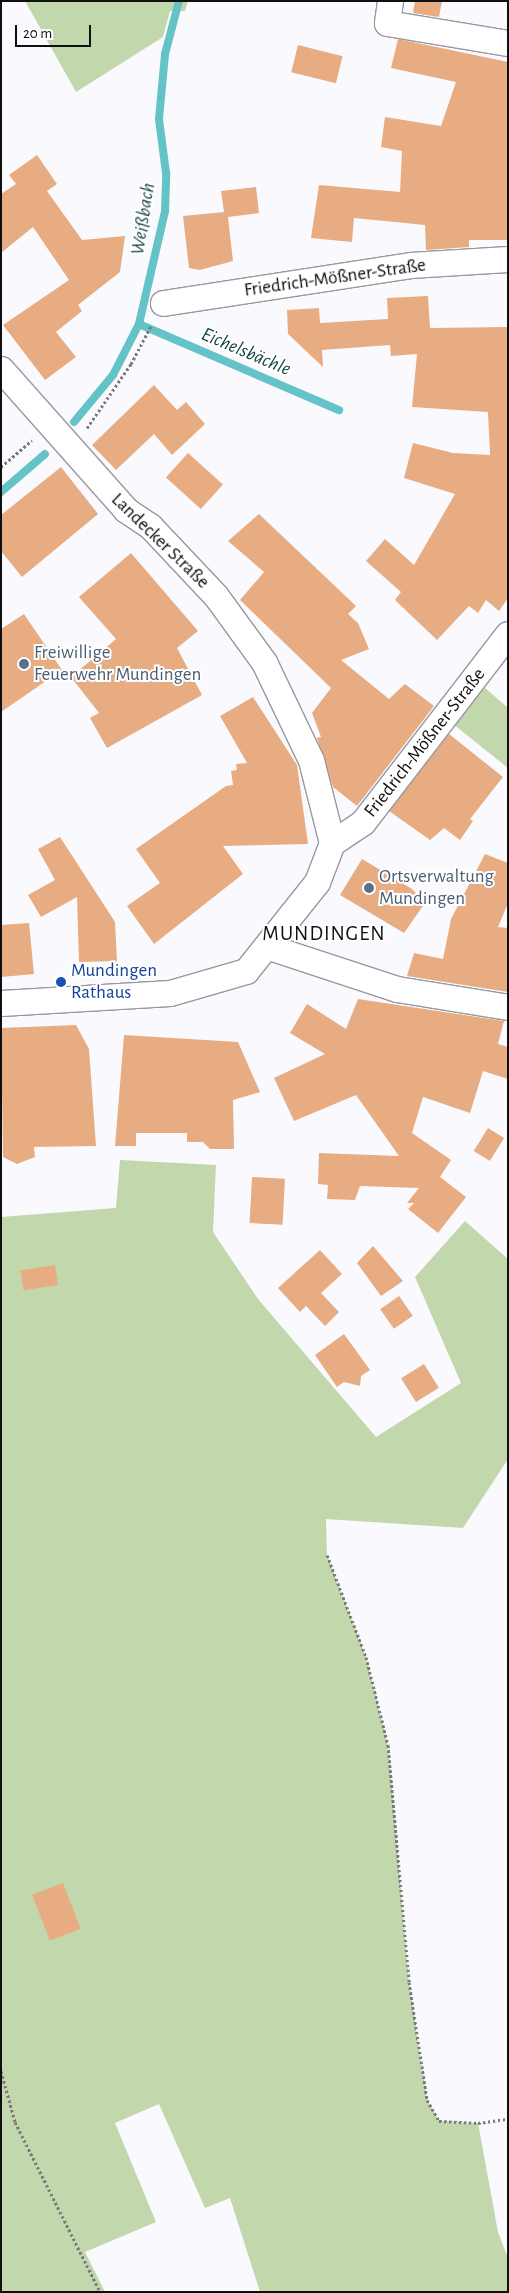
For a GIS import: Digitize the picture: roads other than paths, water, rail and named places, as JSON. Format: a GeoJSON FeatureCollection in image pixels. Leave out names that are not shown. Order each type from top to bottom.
{"type":"FeatureCollection","features":[{"type":"Feature","properties":{"kind":"street"},"geometry":{"type":"LineString","coordinates":[[390,1],[387,22],[508,43]]}},
{"type":"Feature","properties":{"kind":"street","name":"Friedrich-Mößner-Straße"},"geometry":{"type":"LineString","coordinates":[[163,303],[410,265],[508,259]]}},
{"type":"Feature","properties":{"kind":"street","name":"Landecker Straße"},"geometry":{"type":"LineString","coordinates":[[1,369],[70,451],[216,596],[264,662],[311,760],[332,843]]}},
{"type":"Feature","properties":{"kind":"street","name":"Friedrich-Mößner-Straße"},"geometry":{"type":"LineString","coordinates":[[332,843],[363,822],[508,634]]}},
{"type":"Feature","properties":{"kind":"street"},"geometry":{"type":"LineString","coordinates":[[1,1003],[170,993],[221,981],[246,971],[269,947],[317,882],[332,843]]}},
{"type":"Feature","properties":{"kind":"street"},"geometry":{"type":"LineString","coordinates":[[269,947],[397,989],[508,1007]]}},
{"type":"Feature","properties":{"kind":"waterway","name":"Weißbach"},"geometry":{"type":"LineString","coordinates":[[74,422],[113,375],[139,324],[165,211],[166,173],[159,119],[165,54],[179,1]]}},
{"type":"Feature","properties":{"kind":"waterway","name":"Eichelsbächle"},"geometry":{"type":"LineString","coordinates":[[139,324],[339,410]]}},
{"type":"Feature","properties":{"kind":"waterway","name":"Weißbach"},"geometry":{"type":"LineString","coordinates":[[1,492],[45,454]]}},
{"type":"Feature","properties":{"kind":"place","name":"Freiwillige Feuerwehr Mundingen"},"geometry":{"type":"Point","coordinates":[24,664]}},
{"type":"Feature","properties":{"kind":"place","name":"Ortsverwaltung Mundingen"},"geometry":{"type":"Point","coordinates":[369,888]}},
{"type":"Feature","properties":{"kind":"place","name":"Mundingen Rathaus"},"geometry":{"type":"Point","coordinates":[61,982]}},
{"type":"Feature","properties":{"kind":"district","name":"MUNDINGEN"},"geometry":{"type":"Point","coordinates":[324,934]}}]}
